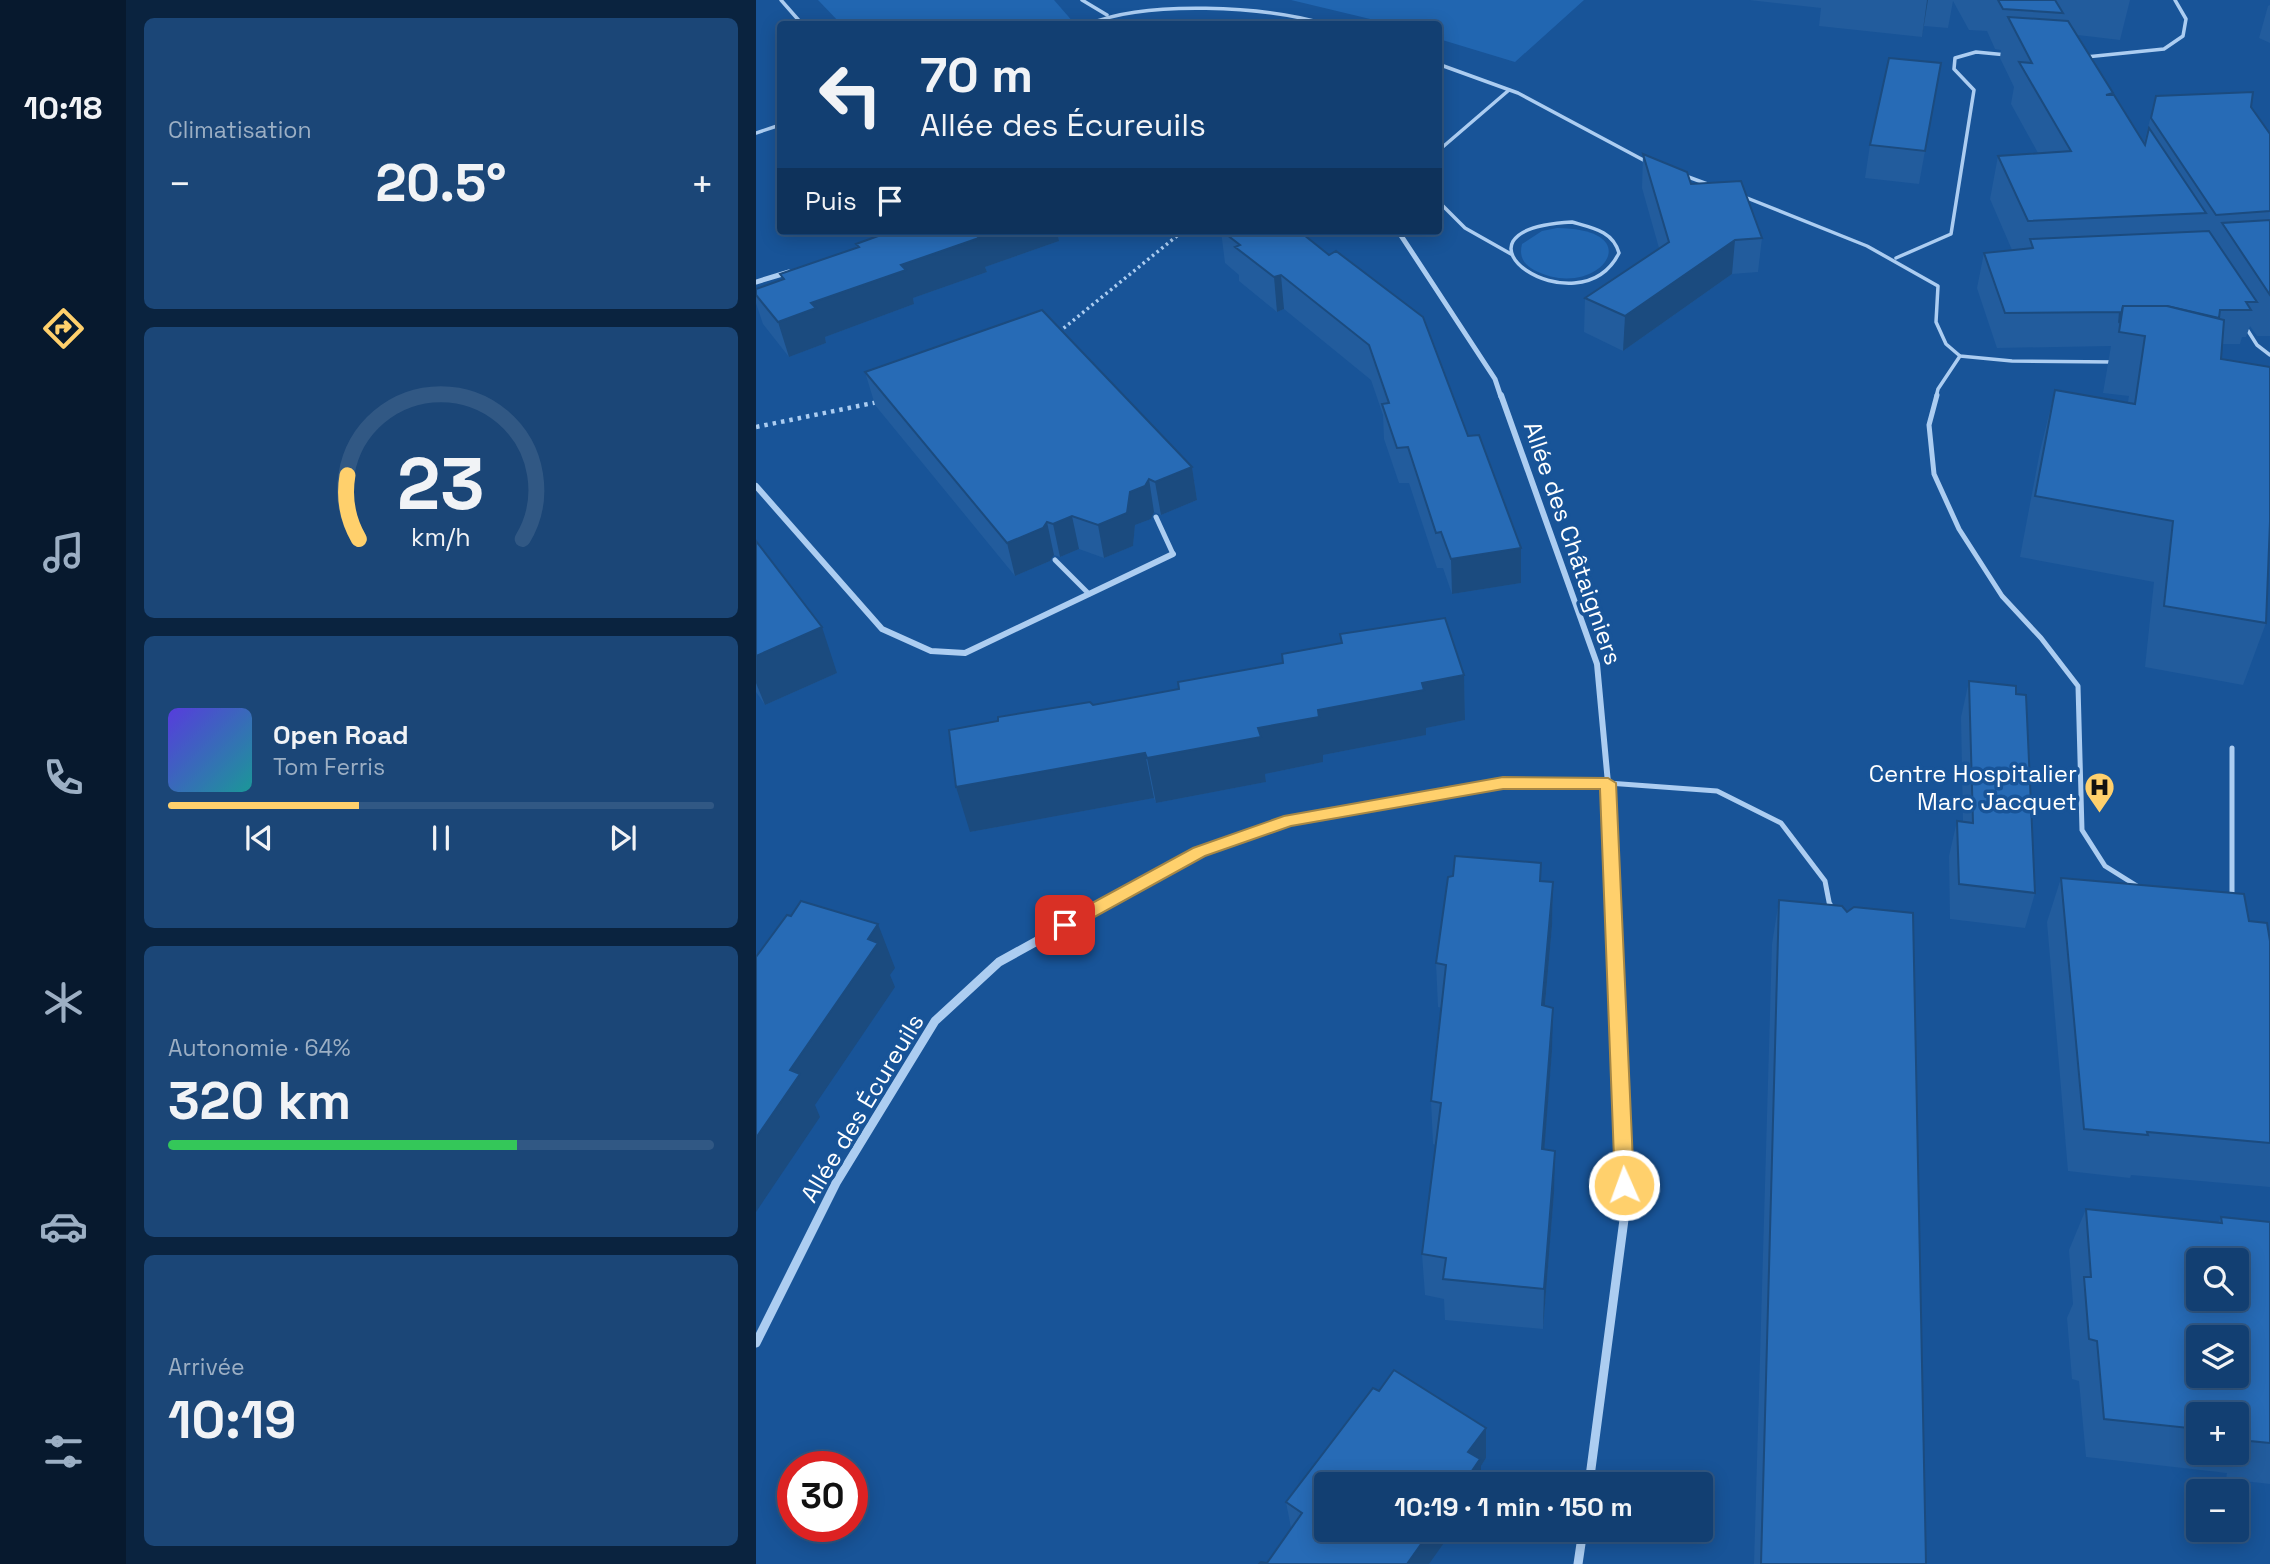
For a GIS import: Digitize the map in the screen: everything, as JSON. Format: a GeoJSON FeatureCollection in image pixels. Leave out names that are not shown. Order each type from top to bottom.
{"type":"FeatureCollection","features":[{"type":"Feature","properties":{"kind":"street","name":"Allée des Châtaigniers"},"geometry":{"type":"LineString","coordinates":[[1401,235],[1495,379],[1597,664],[1608,783],[1625,1212],[1591,1472]]}},
{"type":"Feature","properties":{"kind":"street"},"geometry":{"type":"LineString","coordinates":[[756,282],[795,269]]}},
{"type":"Feature","properties":{"kind":"street"},"geometry":{"type":"LineString","coordinates":[[756,486],[882,629],[931,651],[965,653],[1173,554]]}},
{"type":"Feature","properties":{"kind":"street","name":"Allée des Écureuils"},"geometry":{"type":"LineString","coordinates":[[756,1342],[836,1183],[935,1021],[999,962],[1199,852],[1290,820],[1503,783],[1608,783]]}},
{"type":"Feature","properties":{"kind":"street"},"geometry":{"type":"LineString","coordinates":[[1578,1564],[1581,1542]]}},
{"type":"Feature","properties":{"kind":"lane"},"geometry":{"type":"LineString","coordinates":[[782,0],[800,21]]}},
{"type":"Feature","properties":{"kind":"lane"},"geometry":{"type":"LineString","coordinates":[[1082,0],[1107,15]]}},
{"type":"Feature","properties":{"kind":"lane"},"geometry":{"type":"LineString","coordinates":[[2077,57],[2164,49],[2183,36],[2186,19],[2175,0]]}},
{"type":"Feature","properties":{"kind":"lane"},"geometry":{"type":"LineString","coordinates":[[1095,21],[1107,15],[1210,5],[1292,13],[1316,21]]}},
{"type":"Feature","properties":{"kind":"lane"},"geometry":{"type":"LineString","coordinates":[[1896,258],[1951,234],[1974,90],[1954,69],[1955,58],[1976,52],[2014,55]]}},
{"type":"Feature","properties":{"kind":"lane"},"geometry":{"type":"LineString","coordinates":[[1442,65],[1509,90],[1656,165]]}},
{"type":"Feature","properties":{"kind":"lane"},"geometry":{"type":"LineString","coordinates":[[1442,149],[1509,90]]}},
{"type":"Feature","properties":{"kind":"lane"},"geometry":{"type":"LineString","coordinates":[[756,133],[777,126]]}},
{"type":"Feature","properties":{"kind":"lane"},"geometry":{"type":"LineString","coordinates":[[1681,174],[1719,188]]}},
{"type":"Feature","properties":{"kind":"lane"},"geometry":{"type":"LineString","coordinates":[[1731,192],[1855,238],[1896,258],[1938,286],[1936,322],[1946,344],[1960,356],[2012,361],[2123,362]]}},
{"type":"Feature","properties":{"kind":"lane"},"geometry":{"type":"LineString","coordinates":[[1442,205],[1465,228],[1511,254],[1516,266],[1541,280],[1566,283],[1591,279],[1605,274],[1615,266],[1620,257],[1619,247],[1602,231],[1572,222],[1539,225],[1525,231],[1510,247],[1511,254]]}},
{"type":"Feature","properties":{"kind":"lane"},"geometry":{"type":"LineString","coordinates":[[2244,324],[2258,345],[2270,355]]}},
{"type":"Feature","properties":{"kind":"lane"},"geometry":{"type":"LineString","coordinates":[[1960,356],[1938,389],[1929,425],[1934,474],[1959,529],[2002,596],[2041,638],[2078,686],[2082,830],[2105,866],[2139,887]]}},
{"type":"Feature","properties":{"kind":"lane"},"geometry":{"type":"LineString","coordinates":[[1156,517],[1173,554]]}},
{"type":"Feature","properties":{"kind":"lane"},"geometry":{"type":"LineString","coordinates":[[1055,560],[1088,594]]}},
{"type":"Feature","properties":{"kind":"lane"},"geometry":{"type":"LineString","coordinates":[[2231,908],[2232,748]]}},
{"type":"Feature","properties":{"kind":"lane"},"geometry":{"type":"LineString","coordinates":[[1608,783],[1717,791],[1782,823],[1825,881],[1832,916]]}},
{"type":"Feature","properties":{"kind":"path"},"geometry":{"type":"LineString","coordinates":[[1049,340],[1178,235]]}},
{"type":"Feature","properties":{"kind":"path"},"geometry":{"type":"LineString","coordinates":[[756,427],[880,401]]}},
{"type":"Feature","properties":{"kind":"shaded area"},"geometry":{"type":"Polygon","coordinates":[[[818,0],[1054,0],[1072,21],[838,21],[818,0]]]}},
{"type":"Feature","properties":{"kind":"shaded area"},"geometry":{"type":"Polygon","coordinates":[[[1291,0],[1584,0],[1515,62],[1442,40],[1442,21],[1378,21],[1291,0]]]}},
{"type":"Feature","properties":{"kind":"shaded area"},"geometry":{"type":"Polygon","coordinates":[[[1557,228],[1586,231],[1603,240],[1609,250],[1605,262],[1594,271],[1577,278],[1557,278],[1530,268],[1522,256],[1522,244],[1542,231],[1557,228]]]}},
{"type":"Feature","properties":{"kind":"building"},"geometry":{"type":"Polygon","coordinates":[[[1998,0],[2055,0],[2063,13],[2003,9],[1998,0]]]}},
{"type":"Feature","properties":{"kind":"building"},"geometry":{"type":"Polygon","coordinates":[[[2008,17],[2068,21],[2113,93],[2106,95],[2114,95],[2145,145],[2149,128],[2206,213],[2028,221],[1998,156],[2071,151],[2019,62],[2032,63],[2008,17]]]}},
{"type":"Feature","properties":{"kind":"building"},"geometry":{"type":"Polygon","coordinates":[[[1889,58],[1941,63],[1925,151],[1870,145],[1889,58]]]}},
{"type":"Feature","properties":{"kind":"building"},"geometry":{"type":"Polygon","coordinates":[[[2253,92],[2251,107],[2270,134],[2270,211],[2216,215],[2151,118],[2156,96],[2253,92]]]}},
{"type":"Feature","properties":{"kind":"building"},"geometry":{"type":"Polygon","coordinates":[[[1643,154],[1687,172],[1691,184],[1741,181],[1762,238],[1735,240],[1625,316],[1585,298],[1669,242],[1643,154]]]}},
{"type":"Feature","properties":{"kind":"building"},"geometry":{"type":"Polygon","coordinates":[[[2270,220],[2270,295],[2222,223],[2270,220]]]}},
{"type":"Feature","properties":{"kind":"building"},"geometry":{"type":"Polygon","coordinates":[[[2209,231],[2257,302],[2246,302],[2251,310],[2220,310],[2219,318],[2167,306],[2123,306],[2119,323],[2120,312],[2005,313],[1984,253],[2033,248],[2030,239],[2209,231]]]}},
{"type":"Feature","properties":{"kind":"building"},"geometry":{"type":"Polygon","coordinates":[[[881,235],[977,235],[979,238],[901,265],[906,270],[811,303],[816,308],[778,322],[756,295],[756,289],[784,279],[780,274],[859,247],[856,244],[881,235]]]}},
{"type":"Feature","properties":{"kind":"building"},"geometry":{"type":"Polygon","coordinates":[[[1227,235],[1304,235],[1329,255],[1336,251],[1423,317],[1468,436],[1479,435],[1521,548],[1451,559],[1441,532],[1436,533],[1408,447],[1397,448],[1382,404],[1389,403],[1369,345],[1281,275],[1274,277],[1235,247],[1240,245],[1227,235]]]}},
{"type":"Feature","properties":{"kind":"building"},"geometry":{"type":"Polygon","coordinates":[[[2123,306],[2167,306],[2224,320],[2221,359],[2270,367],[2270,522],[2266,623],[2164,606],[2173,521],[2035,496],[2055,390],[2135,404],[2145,336],[2119,332],[2123,306]]]}},
{"type":"Feature","properties":{"kind":"building"},"geometry":{"type":"Polygon","coordinates":[[[1042,310],[1192,467],[1155,482],[1149,479],[1145,486],[1130,492],[1127,513],[1098,525],[1072,516],[1053,524],[1047,522],[1043,528],[1007,543],[865,372],[1042,310]]]}},
{"type":"Feature","properties":{"kind":"building"},"geometry":{"type":"Polygon","coordinates":[[[756,541],[822,627],[756,656],[756,541]]]}},
{"type":"Feature","properties":{"kind":"building"},"geometry":{"type":"Polygon","coordinates":[[[1445,618],[1464,675],[1422,683],[1424,690],[1318,710],[1319,717],[1258,728],[1261,737],[1147,758],[1145,753],[956,787],[949,730],[998,721],[998,717],[1090,702],[1093,705],[1179,689],[1178,682],[1283,663],[1282,654],[1342,643],[1340,634],[1445,618]]]}},
{"type":"Feature","properties":{"kind":"building"},"geometry":{"type":"Polygon","coordinates":[[[1969,681],[2016,686],[2016,694],[2026,695],[2035,893],[1959,884],[1957,821],[1973,823],[1969,681]]]}},
{"type":"Feature","properties":{"kind":"building"},"geometry":{"type":"Polygon","coordinates":[[[1455,856],[1541,863],[1540,881],[1553,882],[1542,1005],[1553,1008],[1542,1149],[1555,1151],[1544,1289],[1443,1279],[1446,1258],[1422,1254],[1441,1103],[1431,1101],[1446,965],[1436,963],[1448,877],[1453,876],[1455,856]]]}},
{"type":"Feature","properties":{"kind":"building"},"geometry":{"type":"Polygon","coordinates":[[[2061,878],[2244,894],[2249,921],[2267,923],[2270,941],[2270,1143],[2084,1129],[2061,878]]]}},
{"type":"Feature","properties":{"kind":"building"},"geometry":{"type":"Polygon","coordinates":[[[1779,900],[1842,906],[1847,912],[1854,907],[1913,913],[1926,1564],[1761,1564],[1779,900]]]}},
{"type":"Feature","properties":{"kind":"building"},"geometry":{"type":"Polygon","coordinates":[[[801,901],[878,924],[868,939],[878,943],[790,1070],[800,1074],[756,1138],[756,957],[787,915],[791,916],[801,901]]]}},
{"type":"Feature","properties":{"kind":"building"},"geometry":{"type":"Polygon","coordinates":[[[2086,1209],[2222,1223],[2221,1217],[2270,1222],[2270,1443],[2250,1441],[2249,1402],[2186,1402],[2186,1428],[2104,1419],[2097,1341],[2089,1339],[2084,1277],[2091,1277],[2086,1209]]]}},
{"type":"Feature","properties":{"kind":"building"},"geometry":{"type":"Polygon","coordinates":[[[1394,1370],[1486,1428],[1468,1452],[1480,1459],[1471,1472],[1314,1472],[1314,1542],[1423,1542],[1407,1564],[1259,1564],[1267,1563],[1302,1513],[1286,1502],[1373,1388],[1379,1391],[1394,1370]]]}},
{"type":"Feature","properties":{"kind":"place","name":"Centre Hospitalier Marc Jacquet"},"geometry":{"type":"Point","coordinates":[2100,814]}},
{"type":"Feature","properties":{"kind":"route"},"geometry":{"type":"LineString","coordinates":[[1065,925],[1199,852],[1290,820],[1503,783],[1608,783],[1624,1185]]}}]}
